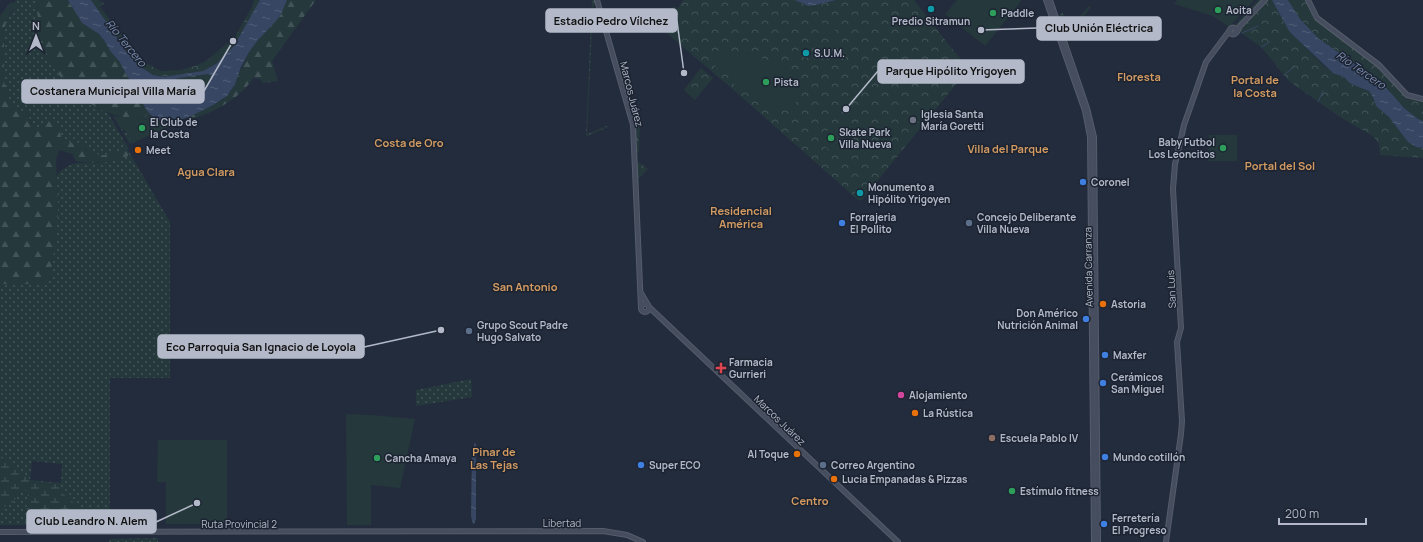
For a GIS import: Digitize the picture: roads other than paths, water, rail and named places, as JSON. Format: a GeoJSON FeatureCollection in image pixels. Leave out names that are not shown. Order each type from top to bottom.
{"type":"FeatureCollection","features":[{"type":"Feature","properties":{"kind":"main road","name":"Marcos Juárez"},"geometry":{"type":"LineString","coordinates":[[597,0],[633,124],[641,308]]}},
{"type":"Feature","properties":{"kind":"main road","name":"Avenida Carranza"},"geometry":{"type":"LineString","coordinates":[[1046,0],[1085,111],[1091,141],[1094,542]]}},
{"type":"Feature","properties":{"kind":"main road","name":"Avenida Carranza"},"geometry":{"type":"LineString","coordinates":[[1050,0],[1084,97],[1092,123],[1094,136],[1098,542]]}},
{"type":"Feature","properties":{"kind":"main road"},"geometry":{"type":"LineString","coordinates":[[1240,26],[1231,29],[1230,34],[1235,33],[1243,22],[1264,0]]}},
{"type":"Feature","properties":{"kind":"main road"},"geometry":{"type":"LineString","coordinates":[[1308,0],[1317,18],[1377,64],[1407,95],[1423,100]]}},
{"type":"Feature","properties":{"kind":"main road","name":"San Luis"},"geometry":{"type":"LineString","coordinates":[[1166,542],[1179,458],[1182,427],[1178,342],[1181,328],[1173,177],[1179,144],[1207,60],[1221,44],[1231,29]]}},
{"type":"Feature","properties":{"kind":"main road","name":"San Luis"},"geometry":{"type":"LineString","coordinates":[[1221,44],[1235,33]]}},
{"type":"Feature","properties":{"kind":"main road","name":"Marcos Juárez"},"geometry":{"type":"LineString","coordinates":[[641,291],[649,308],[898,542]]}},
{"type":"Feature","properties":{"kind":"main road"},"geometry":{"type":"LineString","coordinates":[[644,304],[649,308],[644,312],[641,308],[644,304]]}},
{"type":"Feature","properties":{"kind":"main road","name":"Ruta Provincial 2"},"geometry":{"type":"LineString","coordinates":[[0,532],[479,531]]}},
{"type":"Feature","properties":{"kind":"main road","name":"Libertad"},"geometry":{"type":"LineString","coordinates":[[479,531],[610,531],[627,535],[643,542]]}},
{"type":"Feature","properties":{"kind":"water"},"geometry":{"type":"Polygon","coordinates":[[[68,0],[91,0],[127,52],[139,66],[153,75],[163,77],[203,71],[216,64],[234,46],[260,0],[287,0],[277,20],[249,52],[241,67],[235,84],[227,96],[189,117],[169,122],[155,119],[147,111],[119,61],[111,52],[104,40],[99,34],[82,23],[68,0]],[[208,74],[179,78],[167,83],[177,85],[186,92],[191,93],[208,85],[212,76],[208,74]]]}},
{"type":"Feature","properties":{"kind":"water"},"geometry":{"type":"Polygon","coordinates":[[[794,0],[836,0],[809,6],[794,0]]]}},
{"type":"Feature","properties":{"kind":"water","name":"Río Tercero"},"geometry":{"type":"Polygon","coordinates":[[[1272,0],[1288,0],[1300,19],[1319,39],[1373,76],[1404,108],[1423,121],[1423,148],[1416,147],[1408,142],[1389,117],[1376,106],[1369,91],[1351,84],[1344,77],[1333,73],[1296,38],[1289,31],[1272,0]]]}},
{"type":"Feature","properties":{"kind":"water"},"geometry":{"type":"Polygon","coordinates":[[[474,443],[476,444],[476,519],[473,524],[471,516],[472,452],[474,443]]]}},
{"type":"Feature","properties":{"kind":"waterway"},"geometry":{"type":"LineString","coordinates":[[1242,33],[1258,26]]}},
{"type":"Feature","properties":{"kind":"waterway"},"geometry":{"type":"LineString","coordinates":[[1261,47],[1270,42]]}},
{"type":"Feature","properties":{"kind":"waterway"},"geometry":{"type":"LineString","coordinates":[[1284,75],[1293,68]]}},
{"type":"Feature","properties":{"kind":"waterway"},"geometry":{"type":"LineString","coordinates":[[1318,102],[1323,91]]}},
{"type":"Feature","properties":{"kind":"waterway"},"geometry":{"type":"LineString","coordinates":[[169,122],[171,127]]}},
{"type":"Feature","properties":{"kind":"place","name":"Predio Sitramun"},"geometry":{"type":"Point","coordinates":[931,9]}},
{"type":"Feature","properties":{"kind":"place","name":"Aoita"},"geometry":{"type":"Point","coordinates":[1218,10]}},
{"type":"Feature","properties":{"kind":"place","name":"Paddle"},"geometry":{"type":"Point","coordinates":[993,13]}},
{"type":"Feature","properties":{"kind":"place","name":"Club Unión Eléctrica"},"geometry":{"type":"Point","coordinates":[981,30]}},
{"type":"Feature","properties":{"kind":"place","name":"Costanera Municipal Villa María"},"geometry":{"type":"Point","coordinates":[233,41]}},
{"type":"Feature","properties":{"kind":"place","name":"S.U.M."},"geometry":{"type":"Point","coordinates":[806,53]}},
{"type":"Feature","properties":{"kind":"place","name":"Estadio Pedro Vílchez"},"geometry":{"type":"Point","coordinates":[684,73]}},
{"type":"Feature","properties":{"kind":"place","name":"Pista"},"geometry":{"type":"Point","coordinates":[766,82]}},
{"type":"Feature","properties":{"kind":"place","name":"Parque Hipólito Yrigoyen"},"geometry":{"type":"Point","coordinates":[846,109]}},
{"type":"Feature","properties":{"kind":"place","name":"Iglesia Santa María Goretti"},"geometry":{"type":"Point","coordinates":[913,120]}},
{"type":"Feature","properties":{"kind":"place","name":"El Club de la Costa"},"geometry":{"type":"Point","coordinates":[142,128]}},
{"type":"Feature","properties":{"kind":"place","name":"Skate Park Villa Nueva"},"geometry":{"type":"Point","coordinates":[831,138]}},
{"type":"Feature","properties":{"kind":"place","name":"Baby Futbol Los Leoncitos"},"geometry":{"type":"Point","coordinates":[1223,148]}},
{"type":"Feature","properties":{"kind":"place","name":"Meet"},"geometry":{"type":"Point","coordinates":[138,150]}},
{"type":"Feature","properties":{"kind":"place","name":"Coronel"},"geometry":{"type":"Point","coordinates":[1083,182]}},
{"type":"Feature","properties":{"kind":"place","name":"Monumento a Hipólito Yrigoyen"},"geometry":{"type":"Point","coordinates":[860,193]}},
{"type":"Feature","properties":{"kind":"place","name":"Forrajeria El Pollito"},"geometry":{"type":"Point","coordinates":[842,223]}},
{"type":"Feature","properties":{"kind":"place","name":"Concejo Deliberante Villa Nueva"},"geometry":{"type":"Point","coordinates":[969,223]}},
{"type":"Feature","properties":{"kind":"place","name":"Astoria"},"geometry":{"type":"Point","coordinates":[1103,304]}},
{"type":"Feature","properties":{"kind":"place","name":"Don Américo Nutrición Animal"},"geometry":{"type":"Point","coordinates":[1086,319]}},
{"type":"Feature","properties":{"kind":"place","name":"Eco Parroquia San Ignacio de Loyola"},"geometry":{"type":"Point","coordinates":[441,330]}},
{"type":"Feature","properties":{"kind":"place","name":"Grupo Scout Padre Hugo Salvato"},"geometry":{"type":"Point","coordinates":[469,331]}},
{"type":"Feature","properties":{"kind":"place","name":"Maxfer"},"geometry":{"type":"Point","coordinates":[1105,355]}},
{"type":"Feature","properties":{"kind":"place","name":"Farmacia Gurrieri"},"geometry":{"type":"Point","coordinates":[721,368]}},
{"type":"Feature","properties":{"kind":"place","name":"Cerámicos San Miguel"},"geometry":{"type":"Point","coordinates":[1103,383]}},
{"type":"Feature","properties":{"kind":"place","name":"Alojamiento"},"geometry":{"type":"Point","coordinates":[901,395]}},
{"type":"Feature","properties":{"kind":"place","name":"La Rústica"},"geometry":{"type":"Point","coordinates":[915,413]}},
{"type":"Feature","properties":{"kind":"place","name":"Escuela Pablo IV"},"geometry":{"type":"Point","coordinates":[992,438]}},
{"type":"Feature","properties":{"kind":"place","name":"Al Toque"},"geometry":{"type":"Point","coordinates":[797,454]}},
{"type":"Feature","properties":{"kind":"place","name":"Mundo cotillón"},"geometry":{"type":"Point","coordinates":[1105,457]}},
{"type":"Feature","properties":{"kind":"place","name":"Cancha Amaya"},"geometry":{"type":"Point","coordinates":[377,458]}},
{"type":"Feature","properties":{"kind":"place","name":"Super ECO"},"geometry":{"type":"Point","coordinates":[641,465]}},
{"type":"Feature","properties":{"kind":"place","name":"Correo Argentino"},"geometry":{"type":"Point","coordinates":[823,465]}},
{"type":"Feature","properties":{"kind":"place","name":"Lucia Empanadas & Pizzas"},"geometry":{"type":"Point","coordinates":[834,479]}},
{"type":"Feature","properties":{"kind":"place","name":"Estímulo fitness"},"geometry":{"type":"Point","coordinates":[1012,491]}},
{"type":"Feature","properties":{"kind":"place","name":"Club Leandro N. Alem"},"geometry":{"type":"Point","coordinates":[197,503]}},
{"type":"Feature","properties":{"kind":"place","name":"Ferretería El Progreso"},"geometry":{"type":"Point","coordinates":[1104,524]}},
{"type":"Feature","properties":{"kind":"district","name":"Floresta"},"geometry":{"type":"Point","coordinates":[1139,77]}},
{"type":"Feature","properties":{"kind":"district","name":"Portal de la Costa"},"geometry":{"type":"Point","coordinates":[1255,86]}},
{"type":"Feature","properties":{"kind":"district","name":"Costa de Oro"},"geometry":{"type":"Point","coordinates":[409,143]}},
{"type":"Feature","properties":{"kind":"district","name":"Villa del Parque"},"geometry":{"type":"Point","coordinates":[1008,149]}},
{"type":"Feature","properties":{"kind":"district","name":"Portal del Sol"},"geometry":{"type":"Point","coordinates":[1280,166]}},
{"type":"Feature","properties":{"kind":"district","name":"Agua Clara"},"geometry":{"type":"Point","coordinates":[206,172]}},
{"type":"Feature","properties":{"kind":"district","name":"Residencial América"},"geometry":{"type":"Point","coordinates":[741,217]}},
{"type":"Feature","properties":{"kind":"district","name":"San Antonio"},"geometry":{"type":"Point","coordinates":[525,287]}},
{"type":"Feature","properties":{"kind":"district","name":"Pinar de Las Tejas"},"geometry":{"type":"Point","coordinates":[494,458]}},
{"type":"Feature","properties":{"kind":"district","name":"Centro"},"geometry":{"type":"Point","coordinates":[810,501]}}]}
